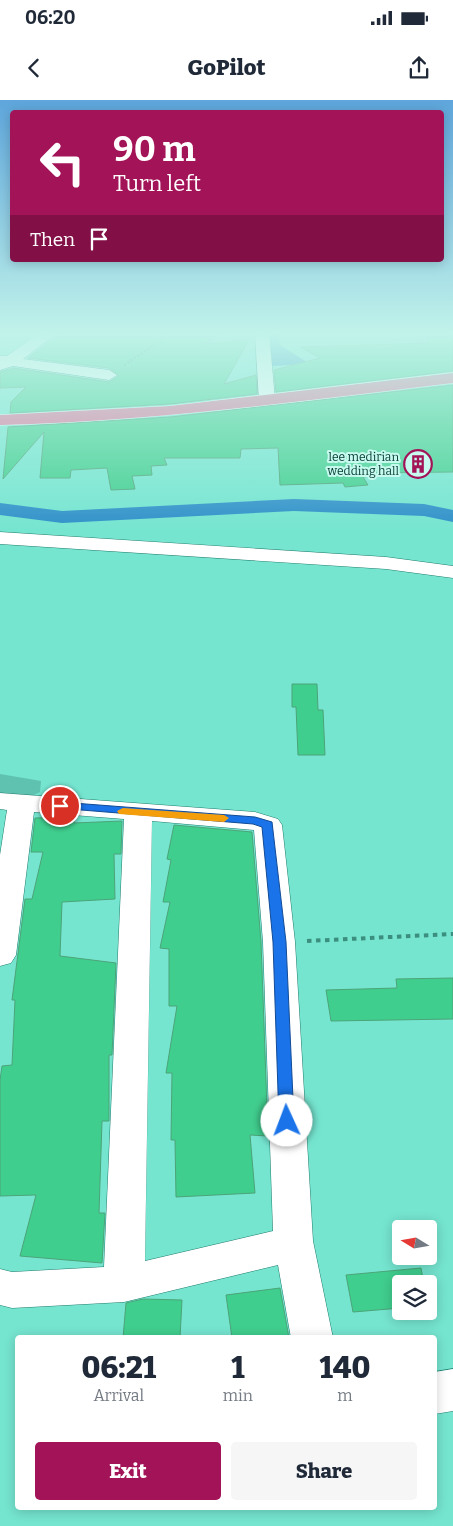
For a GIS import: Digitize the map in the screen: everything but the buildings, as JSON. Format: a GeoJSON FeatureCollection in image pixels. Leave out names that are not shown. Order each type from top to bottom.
{"type":"FeatureCollection","features":[{"type":"Feature","properties":{"kind":"highway"},"geometry":{"type":"LineString","coordinates":[[0,420],[68,417],[278,399]]}},
{"type":"Feature","properties":{"kind":"street"},"geometry":{"type":"LineString","coordinates":[[0,538],[386,563],[453,572]]}},
{"type":"Feature","properties":{"kind":"street"},"geometry":{"type":"LineString","coordinates":[[0,954],[11,802],[138,813],[255,820],[268,825],[279,942],[293,1242],[311,1335]]}},
{"type":"Feature","properties":{"kind":"street"},"geometry":{"type":"LineString","coordinates":[[124,1284],[138,813]]}},
{"type":"Feature","properties":{"kind":"street"},"geometry":{"type":"LineString","coordinates":[[0,1287],[12,1290],[124,1284],[271,1250],[293,1242]]}},
{"type":"Feature","properties":{"kind":"street"},"geometry":{"type":"LineString","coordinates":[[437,1393],[453,1390]]}},
{"type":"Feature","properties":{"kind":"path"},"geometry":{"type":"LineString","coordinates":[[279,942],[453,934]]}},
{"type":"Feature","properties":{"kind":"shaded area"},"geometry":{"type":"Polygon","coordinates":[[[0,774],[41,781],[40,792],[32,796],[0,794],[0,774]]]}},
{"type":"Feature","properties":{"kind":"waterway"},"geometry":{"type":"LineString","coordinates":[[0,509],[62,517],[294,505],[424,510],[453,516]]}},
{"type":"Feature","properties":{"kind":"slow traffic"},"geometry":{"type":"LineString","coordinates":[[123,811],[224,818]]}},
{"type":"Feature","properties":{"kind":"place","name":"lee medirian wedding hall"},"geometry":{"type":"Point","coordinates":[418,464]}},
{"type":"Feature","properties":{"kind":"route"},"geometry":{"type":"LineString","coordinates":[[60,806],[255,820],[268,825],[279,942],[287,1121]]}}]}
